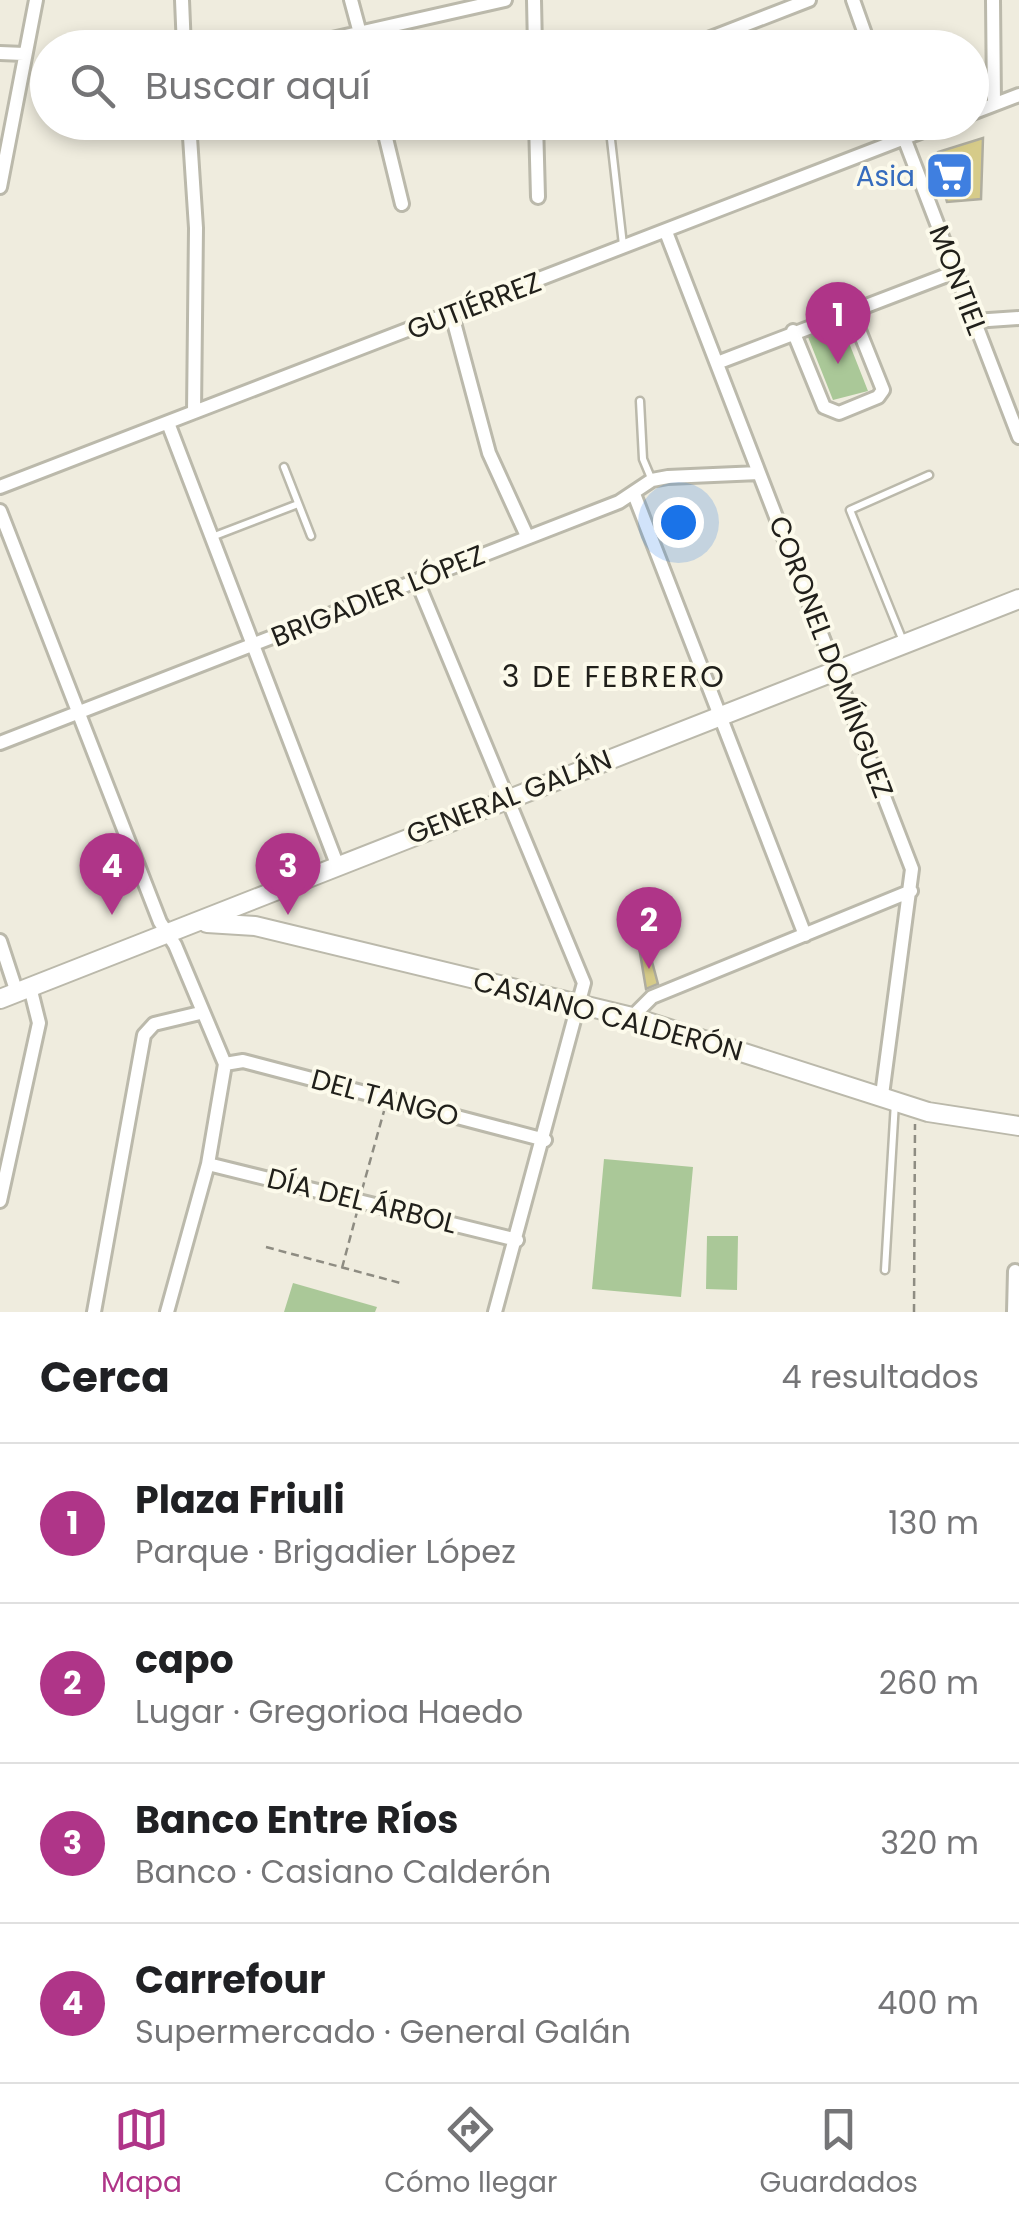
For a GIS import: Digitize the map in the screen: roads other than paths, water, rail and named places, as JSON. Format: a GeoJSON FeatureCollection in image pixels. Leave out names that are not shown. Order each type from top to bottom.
{"type":"FeatureCollection","features":[{"type":"Feature","properties":{"kind":"street"},"geometry":{"type":"LineString","coordinates":[[1,180],[36,0]]}},
{"type":"Feature","properties":{"kind":"street"},"geometry":{"type":"LineString","coordinates":[[182,0],[183,30]]}},
{"type":"Feature","properties":{"kind":"street"},"geometry":{"type":"LineString","coordinates":[[350,0],[359,30]]}},
{"type":"Feature","properties":{"kind":"street"},"geometry":{"type":"LineString","coordinates":[[398,30],[505,0]]}},
{"type":"Feature","properties":{"kind":"street"},"geometry":{"type":"LineString","coordinates":[[534,0],[535,30]]}},
{"type":"Feature","properties":{"kind":"street"},"geometry":{"type":"LineString","coordinates":[[730,30],[808,0]]}},
{"type":"Feature","properties":{"kind":"street"},"geometry":{"type":"LineString","coordinates":[[853,0],[864,30]]}},
{"type":"Feature","properties":{"kind":"street"},"geometry":{"type":"LineString","coordinates":[[994,0],[994,104]]}},
{"type":"Feature","properties":{"kind":"street"},"geometry":{"type":"LineString","coordinates":[[0,53],[24,54]]}},
{"type":"Feature","properties":{"kind":"street"},"geometry":{"type":"LineString","coordinates":[[989,106],[1019,95]]}},
{"type":"Feature","properties":{"kind":"street"},"geometry":{"type":"LineString","coordinates":[[190,140],[196,228],[194,412]]}},
{"type":"Feature","properties":{"kind":"street"},"geometry":{"type":"LineString","coordinates":[[386,140],[402,204]]}},
{"type":"Feature","properties":{"kind":"street"},"geometry":{"type":"LineString","coordinates":[[536,140],[538,197]]}},
{"type":"Feature","properties":{"kind":"street","name":"GUTIÉRREZ"},"geometry":{"type":"LineString","coordinates":[[0,487],[899,140]]}},
{"type":"Feature","properties":{"kind":"street","name":"MONTIEL"},"geometry":{"type":"LineString","coordinates":[[905,140],[1019,437]]}},
{"type":"Feature","properties":{"kind":"street","name":"CORONEL DOMÍNGUEZ"},"geometry":{"type":"LineString","coordinates":[[666,232],[909,858],[911,890],[888,1098]]}},
{"type":"Feature","properties":{"kind":"street"},"geometry":{"type":"LineString","coordinates":[[717,363],[955,272]]}},
{"type":"Feature","properties":{"kind":"street"},"geometry":{"type":"LineString","coordinates":[[793,331],[824,407],[839,413],[878,397],[883,390],[851,310]]}},
{"type":"Feature","properties":{"kind":"street"},"geometry":{"type":"LineString","coordinates":[[452,315],[483,437],[527,536]]}},
{"type":"Feature","properties":{"kind":"street"},"geometry":{"type":"LineString","coordinates":[[974,321],[1019,318]]}},
{"type":"Feature","properties":{"kind":"street"},"geometry":{"type":"LineString","coordinates":[[168,423],[337,864]]}},
{"type":"Feature","properties":{"kind":"street"},"geometry":{"type":"LineString","coordinates":[[652,480],[759,473]]}},
{"type":"Feature","properties":{"kind":"street","name":"BRIGADIER LÓPEZ"},"geometry":{"type":"LineString","coordinates":[[0,743],[634,494],[652,480]]}},
{"type":"Feature","properties":{"kind":"street"},"geometry":{"type":"LineString","coordinates":[[634,494],[805,935]]}},
{"type":"Feature","properties":{"kind":"street"},"geometry":{"type":"LineString","coordinates":[[0,510],[168,934],[224,1064],[208,1164],[167,1312]]}},
{"type":"Feature","properties":{"kind":"street"},"geometry":{"type":"LineString","coordinates":[[418,581],[584,983],[496,1312]]}},
{"type":"Feature","properties":{"kind":"street","name":"GENERAL GALÁN"},"geometry":{"type":"LineString","coordinates":[[16,993],[506,797],[1019,599]]}},
{"type":"Feature","properties":{"kind":"street"},"geometry":{"type":"LineString","coordinates":[[632,1017],[652,998],[911,890]]}},
{"type":"Feature","properties":{"kind":"street"},"geometry":{"type":"LineString","coordinates":[[264,894],[255,912],[274,930]]}},
{"type":"Feature","properties":{"kind":"street","name":"CASIANO CALDERÓN"},"geometry":{"type":"LineString","coordinates":[[194,924],[231,923],[274,930],[579,1004],[632,1017],[914,1108],[1019,1126]]}},
{"type":"Feature","properties":{"kind":"street"},"geometry":{"type":"LineString","coordinates":[[0,941],[16,993],[39,1023],[0,1201]]}},
{"type":"Feature","properties":{"kind":"street"},"geometry":{"type":"LineString","coordinates":[[94,1312],[144,1036],[154,1024],[200,1013]]}},
{"type":"Feature","properties":{"kind":"street","name":"DEL TANGO"},"geometry":{"type":"LineString","coordinates":[[224,1064],[242,1061],[545,1140]]}},
{"type":"Feature","properties":{"kind":"street","name":"DÍA DEL ÁRBOL"},"geometry":{"type":"LineString","coordinates":[[208,1164],[517,1240]]}},
{"type":"Feature","properties":{"kind":"street"},"geometry":{"type":"LineString","coordinates":[[1014,1312],[1015,1271]]}},
{"type":"Feature","properties":{"kind":"lane"},"geometry":{"type":"LineString","coordinates":[[610,140],[623,248]]}},
{"type":"Feature","properties":{"kind":"lane"},"geometry":{"type":"LineString","coordinates":[[640,401],[643,459],[652,480]]}},
{"type":"Feature","properties":{"kind":"lane"},"geometry":{"type":"LineString","coordinates":[[284,467],[311,536]]}},
{"type":"Feature","properties":{"kind":"lane"},"geometry":{"type":"LineString","coordinates":[[903,642],[850,510],[928,475]]}},
{"type":"Feature","properties":{"kind":"lane"},"geometry":{"type":"LineString","coordinates":[[212,537],[298,504]]}},
{"type":"Feature","properties":{"kind":"lane"},"geometry":{"type":"LineString","coordinates":[[885,1270],[888,1098]]}},
{"type":"Feature","properties":{"kind":"place","name":"Asia"},"geometry":{"type":"Point","coordinates":[950,176]}},
{"type":"Feature","properties":{"kind":"place","name":"Plaza Friuli"},"geometry":{"type":"Point","coordinates":[838,364]}},
{"type":"Feature","properties":{"kind":"place","name":"Carrefour"},"geometry":{"type":"Point","coordinates":[112,915]}},
{"type":"Feature","properties":{"kind":"place","name":"Banco Entre Ríos"},"geometry":{"type":"Point","coordinates":[288,915]}},
{"type":"Feature","properties":{"kind":"place","name":"capo"},"geometry":{"type":"Point","coordinates":[649,969]}},
{"type":"Feature","properties":{"kind":"district","name":"3 DE FEBRERO"},"geometry":{"type":"Point","coordinates":[614,676]}}]}
